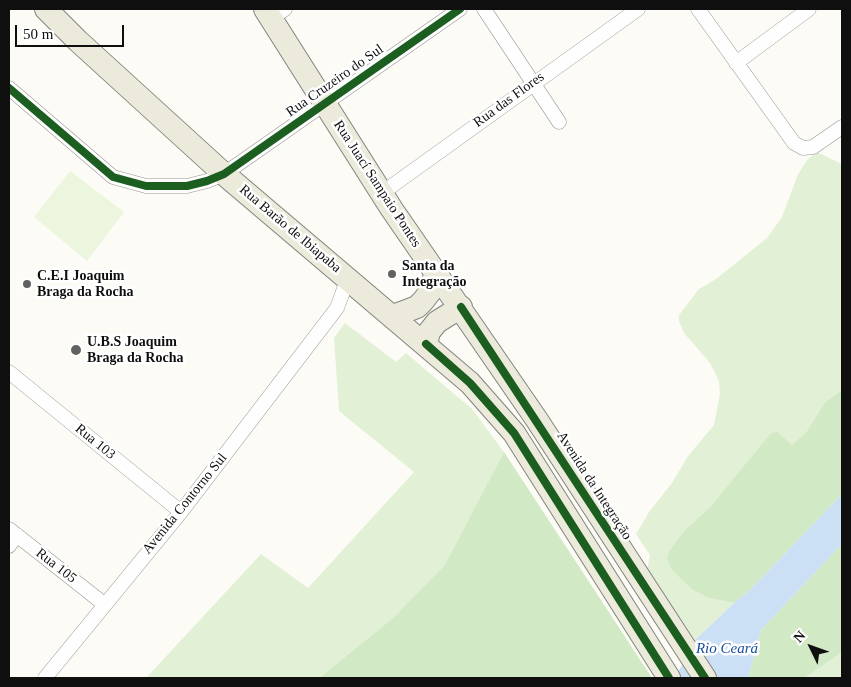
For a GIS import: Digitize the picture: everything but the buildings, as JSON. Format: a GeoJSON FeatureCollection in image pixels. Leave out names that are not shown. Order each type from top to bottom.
{"type":"FeatureCollection","features":[{"type":"Feature","properties":{"kind":"main road","name":"Rua Barão de Ibiapaba"},"geometry":{"type":"LineString","coordinates":[[46,9],[78,41],[224,174],[426,344]]}},
{"type":"Feature","properties":{"kind":"main road","name":"Rua Juací Sampaio Pontes"},"geometry":{"type":"LineString","coordinates":[[274,12],[324,104],[382,193],[461,307]]}},
{"type":"Feature","properties":{"kind":"main road"},"geometry":{"type":"LineString","coordinates":[[393,316],[417,307],[424,301],[430,292],[436,272]]}},
{"type":"Feature","properties":{"kind":"main road"},"geometry":{"type":"LineString","coordinates":[[461,307],[437,322],[429,332],[426,344],[470,383],[514,432],[669,678]]}},
{"type":"Feature","properties":{"kind":"main road","name":"Avenida da Integração"},"geometry":{"type":"LineString","coordinates":[[461,307],[705,678]]}},
{"type":"Feature","properties":{"kind":"street","name":"Rua Cruzeiro do Sul"},"geometry":{"type":"LineString","coordinates":[[9,88],[113,177],[146,186],[167,187],[207,181],[224,174],[460,9]]}},
{"type":"Feature","properties":{"kind":"street"},"geometry":{"type":"LineString","coordinates":[[484,9],[558,122]]}},
{"type":"Feature","properties":{"kind":"street","name":"Rua das Flores"},"geometry":{"type":"LineString","coordinates":[[382,193],[533,82],[638,9]]}},
{"type":"Feature","properties":{"kind":"street"},"geometry":{"type":"LineString","coordinates":[[698,9],[794,143],[803,148],[813,147],[842,127]]}},
{"type":"Feature","properties":{"kind":"street"},"geometry":{"type":"LineString","coordinates":[[736,63],[809,9]]}},
{"type":"Feature","properties":{"kind":"street","name":"Avenida Contorno Sul"},"geometry":{"type":"LineString","coordinates":[[45,678],[181,512],[322,328],[337,308],[348,278]]}},
{"type":"Feature","properties":{"kind":"street","name":"Rua 103"},"geometry":{"type":"LineString","coordinates":[[9,372],[181,512]]}},
{"type":"Feature","properties":{"kind":"street","name":"Rua 105"},"geometry":{"type":"LineString","coordinates":[[12,536],[104,604]]}},
{"type":"Feature","properties":{"kind":"green space"},"geometry":{"type":"Polygon","coordinates":[[[817,152],[842,164],[842,390],[825,402],[807,431],[792,445],[778,432],[713,504],[684,531],[709,598],[734,603],[695,640],[647,571],[650,555],[636,534],[649,512],[672,483],[688,456],[714,425],[720,394],[719,381],[710,363],[684,333],[679,321],[679,315],[699,289],[716,279],[767,238],[782,217],[798,174],[808,159],[817,152]]]}},
{"type":"Feature","properties":{"kind":"green space"},"geometry":{"type":"Polygon","coordinates":[[[70,171],[124,212],[87,261],[34,217],[70,171]]]}},
{"type":"Feature","properties":{"kind":"green space"},"geometry":{"type":"Polygon","coordinates":[[[345,323],[396,362],[406,353],[472,409],[504,452],[446,565],[393,618],[319,678],[146,678],[261,554],[308,588],[414,472],[339,411],[334,338],[345,323]]]}},
{"type":"Feature","properties":{"kind":"green space"},"geometry":{"type":"Polygon","coordinates":[[[842,390],[842,494],[750,590],[734,603],[709,598],[692,589],[672,570],[667,558],[669,552],[684,531],[713,504],[771,433],[778,432],[792,445],[807,431],[825,402],[842,390]]]}},
{"type":"Feature","properties":{"kind":"green space"},"geometry":{"type":"Polygon","coordinates":[[[504,452],[652,678],[319,678],[393,618],[445,565],[504,452]]]}},
{"type":"Feature","properties":{"kind":"green space"},"geometry":{"type":"Polygon","coordinates":[[[842,544],[842,652],[804,678],[748,678],[761,630],[842,544]]]}},
{"type":"Feature","properties":{"kind":"green space"},"geometry":{"type":"Polygon","coordinates":[[[842,652],[842,678],[804,678],[819,666],[842,652]]]}},
{"type":"Feature","properties":{"kind":"water","name":"Rio Ceará"},"geometry":{"type":"Polygon","coordinates":[[[842,494],[842,544],[761,630],[748,678],[674,678],[692,649],[695,640],[750,590],[842,494]]]}},
{"type":"Feature","properties":{"kind":"cycle path"},"geometry":{"type":"LineString","coordinates":[[9,88],[113,177],[146,186],[187,186],[224,174],[460,9]]}},
{"type":"Feature","properties":{"kind":"cycle path"},"geometry":{"type":"LineString","coordinates":[[461,307],[705,678]]}},
{"type":"Feature","properties":{"kind":"cycle path"},"geometry":{"type":"LineString","coordinates":[[426,344],[470,383],[514,433],[669,678]]}},
{"type":"Feature","properties":{"kind":"place","name":"Santa da Integração"},"geometry":{"type":"Point","coordinates":[392,274]}},
{"type":"Feature","properties":{"kind":"place","name":"C.E.I Joaquim Braga da Rocha"},"geometry":{"type":"Point","coordinates":[27,284]}},
{"type":"Feature","properties":{"kind":"place","name":"U.B.S Joaquim Braga da Rocha"},"geometry":{"type":"Point","coordinates":[76,350]}}]}
